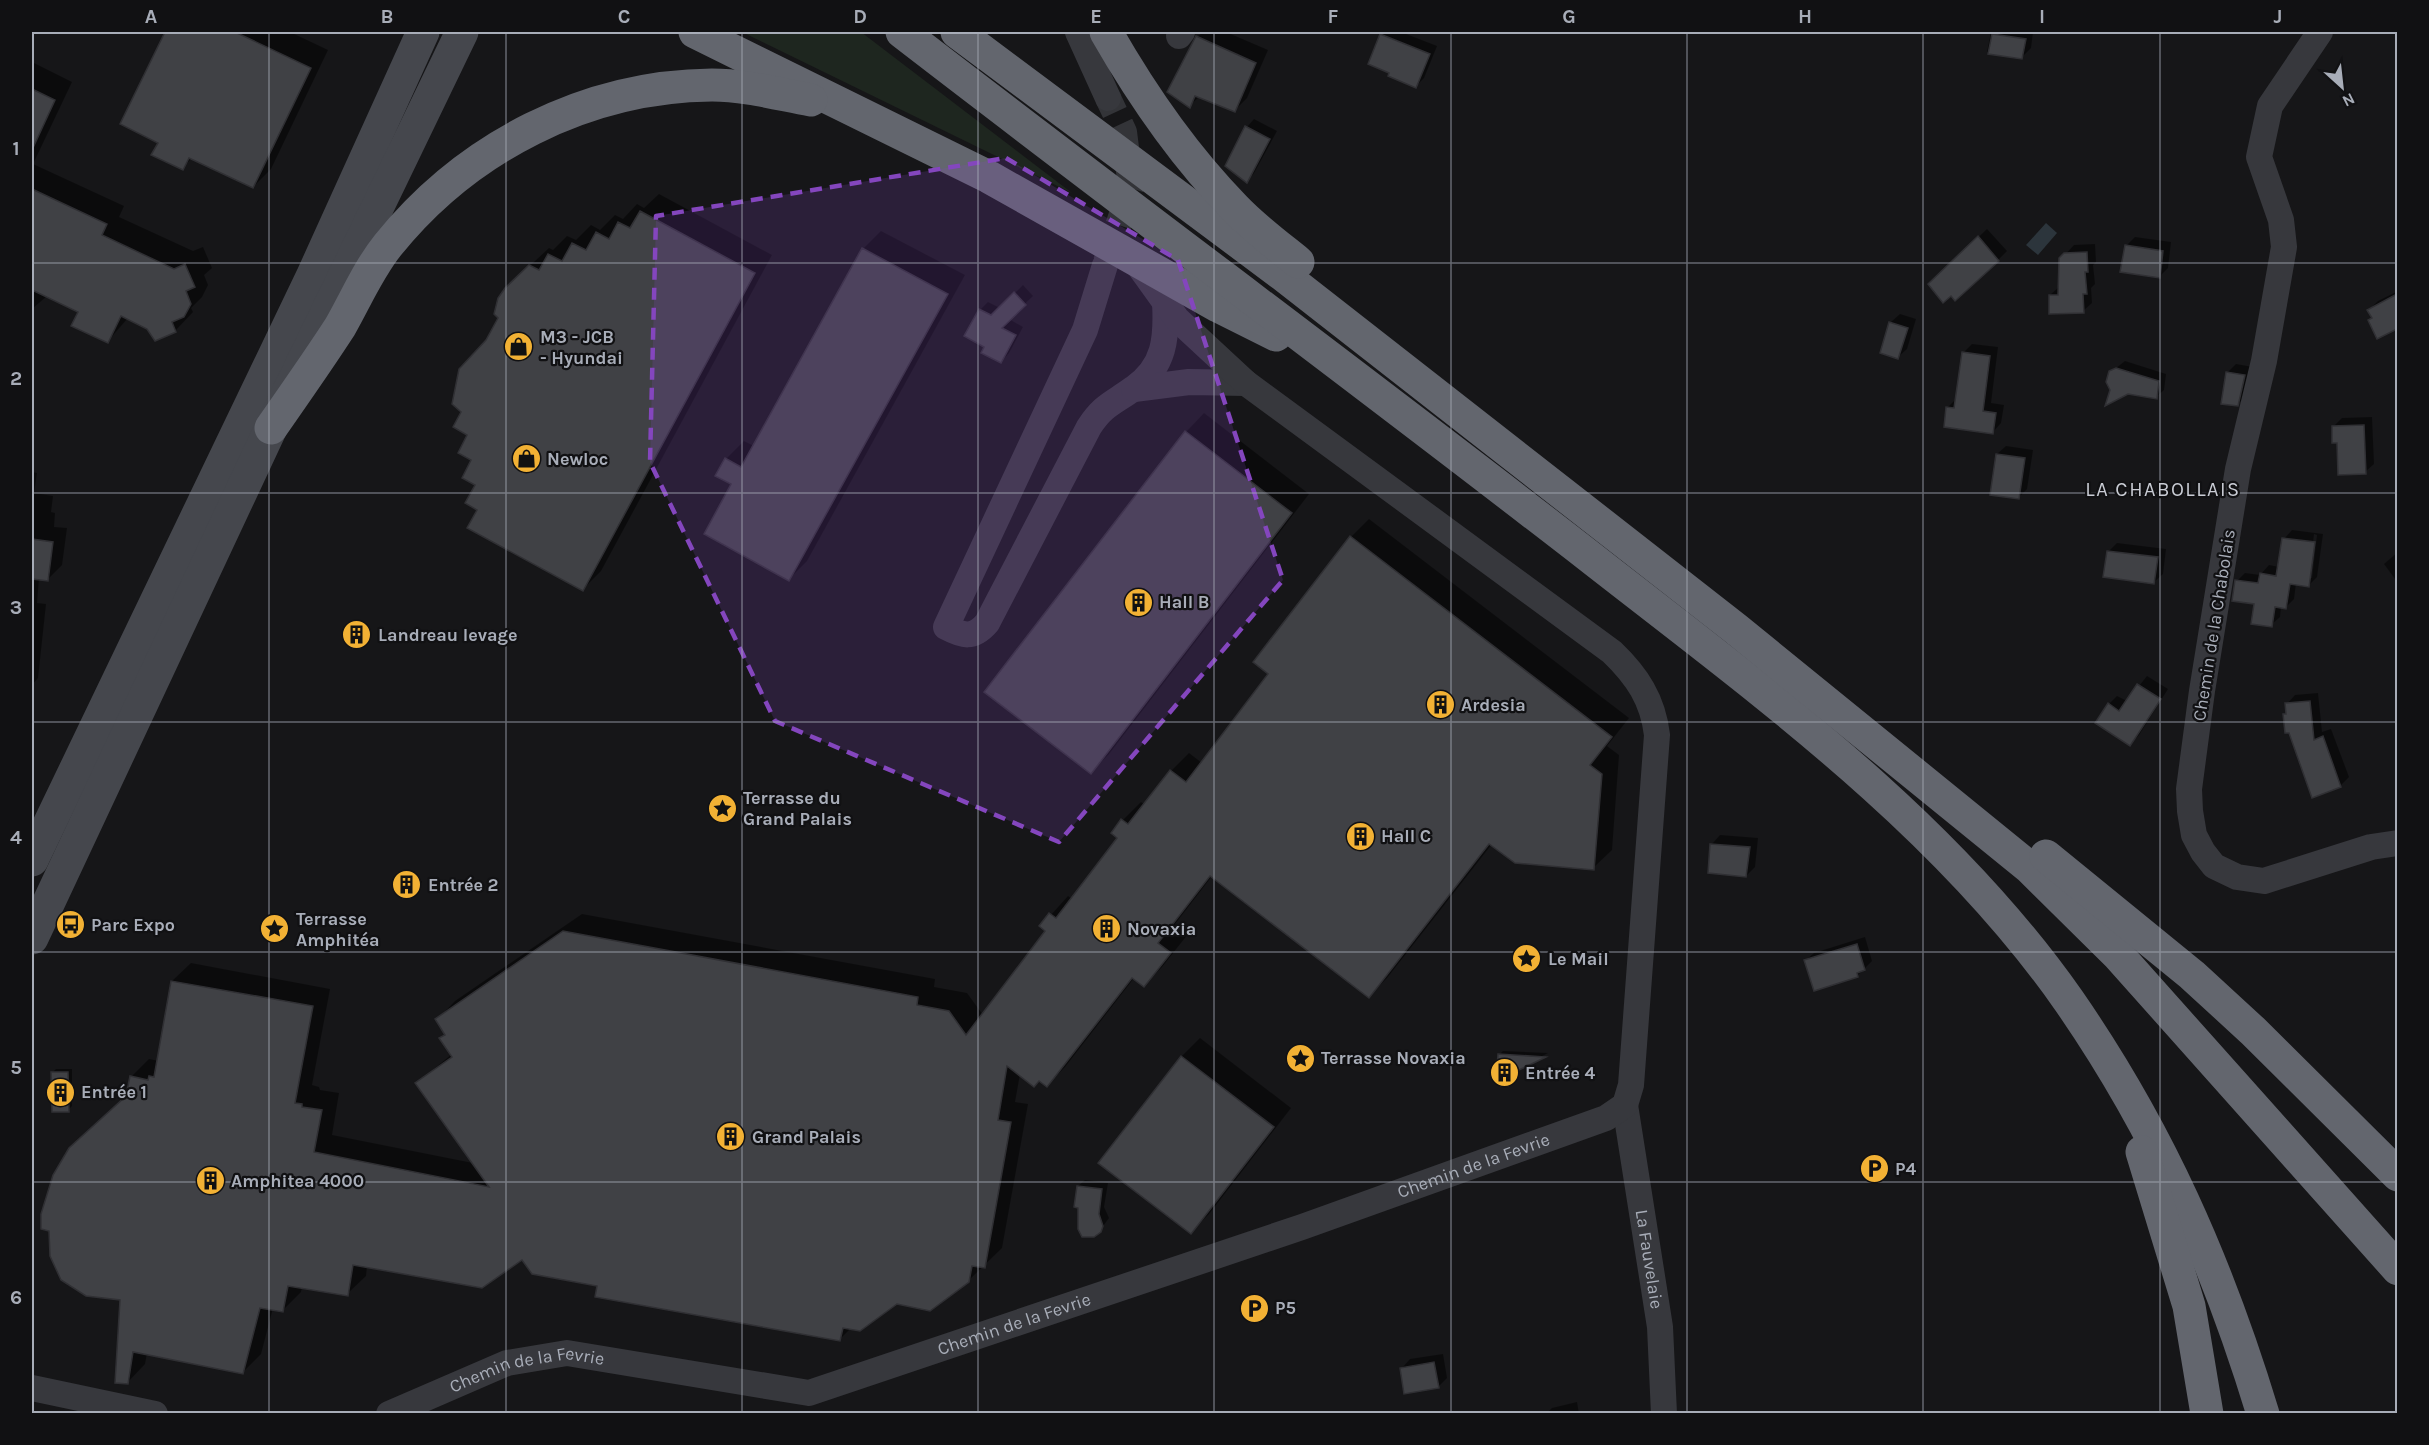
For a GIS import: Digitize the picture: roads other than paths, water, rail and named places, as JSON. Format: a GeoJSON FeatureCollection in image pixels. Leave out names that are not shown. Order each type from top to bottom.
{"type":"FeatureCollection","features":[{"type":"Feature","properties":{"kind":"highway"},"geometry":{"type":"LineString","coordinates":[[695,32],[989,177],[1119,261],[1218,306],[1345,369]]}},
{"type":"Feature","properties":{"kind":"highway"},"geometry":{"type":"LineString","coordinates":[[902,32],[1345,369],[1756,689],[1810,732],[1917,826],[1970,879],[2068,999],[2120,1082],[2164,1160],[2205,1246],[2235,1321],[2263,1413]]}},
{"type":"Feature","properties":{"kind":"highway"},"geometry":{"type":"LineString","coordinates":[[957,32],[1282,275],[1736,629],[1953,803],[2030,868],[2118,955],[2397,1269]]}},
{"type":"Feature","properties":{"kind":"highway"},"geometry":{"type":"LineString","coordinates":[[1106,32],[1149,101],[1194,161],[1236,209],[1339,296],[1458,414]]}},
{"type":"Feature","properties":{"kind":"highway"},"geometry":{"type":"LineString","coordinates":[[271,428],[340,325],[377,261],[415,213],[450,181],[527,130],[567,112],[610,98],[712,85],[750,89],[846,106]]}},
{"type":"Feature","properties":{"kind":"highway"},"geometry":{"type":"LineString","coordinates":[[1953,803],[1989,812],[2148,937],[2253,1031],[2397,1175]]}},
{"type":"Feature","properties":{"kind":"highway"},"geometry":{"type":"LineString","coordinates":[[2120,1082],[2189,1306],[2207,1413]]}},
{"type":"Feature","properties":{"kind":"main road"},"geometry":{"type":"LineString","coordinates":[[32,939],[86,783],[423,32]]}},
{"type":"Feature","properties":{"kind":"main road"},"geometry":{"type":"LineString","coordinates":[[32,860],[86,783],[271,428],[462,32]]}},
{"type":"Feature","properties":{"kind":"street"},"geometry":{"type":"LineString","coordinates":[[1078,32],[1108,98]]}},
{"type":"Feature","properties":{"kind":"street","name":"Chemin de la Chabolais"},"geometry":{"type":"LineString","coordinates":[[2320,32],[2270,106],[2259,157],[2281,219],[2284,247],[2264,361],[2236,481],[2202,691],[2189,789],[2190,811],[2194,835],[2203,852],[2214,866],[2237,877],[2264,881],[2371,847],[2397,843]]}},
{"type":"Feature","properties":{"kind":"street"},"geometry":{"type":"LineString","coordinates":[[1165,302],[1167,329],[1164,350],[1155,367],[1134,388],[1106,405],[1089,427],[987,623],[975,634],[964,636],[946,627],[1119,261],[1165,302],[1197,340],[1245,383],[1612,652],[1628,667],[1645,690],[1655,717],[1657,735],[1631,1085],[1625,1105]]}},
{"type":"Feature","properties":{"kind":"street"},"geometry":{"type":"LineString","coordinates":[[1134,388],[1197,381],[1245,383]]}},
{"type":"Feature","properties":{"kind":"street","name":"Chemin de la Fevrie"},"geometry":{"type":"LineString","coordinates":[[389,1413],[489,1369],[531,1357],[558,1354],[617,1360],[809,1393],[1302,1227],[1609,1117],[1625,1105]]}},
{"type":"Feature","properties":{"kind":"street","name":"La Fauvelaie"},"geometry":{"type":"LineString","coordinates":[[1625,1105],[1660,1327],[1664,1413]]}},
{"type":"Feature","properties":{"kind":"street"},"geometry":{"type":"LineString","coordinates":[[32,1388],[155,1413]]}},
{"type":"Feature","properties":{"kind":"tunnel"},"geometry":{"type":"LineString","coordinates":[[1106,262],[1131,187],[1124,132],[1108,98]]}},
{"type":"Feature","properties":{"kind":"place","name":"M3 - JCB - Hyundai"},"geometry":{"type":"Point","coordinates":[519,347]}},
{"type":"Feature","properties":{"kind":"place","name":"Newloc"},"geometry":{"type":"Point","coordinates":[526,459]}},
{"type":"Feature","properties":{"kind":"place","name":"Hall B"},"geometry":{"type":"Point","coordinates":[1138,602]}},
{"type":"Feature","properties":{"kind":"place","name":"Landreau levage"},"geometry":{"type":"Point","coordinates":[357,635]}},
{"type":"Feature","properties":{"kind":"place","name":"Ardesia"},"geometry":{"type":"Point","coordinates":[1440,705]}},
{"type":"Feature","properties":{"kind":"place","name":"Terrasse du Grand Palais"},"geometry":{"type":"Point","coordinates":[722,808]}},
{"type":"Feature","properties":{"kind":"place","name":"Hall C"},"geometry":{"type":"Point","coordinates":[1360,836]}},
{"type":"Feature","properties":{"kind":"place","name":"Entrée 2"},"geometry":{"type":"Point","coordinates":[407,885]}},
{"type":"Feature","properties":{"kind":"place","name":"Parc Expo"},"geometry":{"type":"Point","coordinates":[70,925]}},
{"type":"Feature","properties":{"kind":"place","name":"Terrasse Amphitéa"},"geometry":{"type":"Point","coordinates":[275,929]}},
{"type":"Feature","properties":{"kind":"place","name":"Novaxia"},"geometry":{"type":"Point","coordinates":[1106,929]}},
{"type":"Feature","properties":{"kind":"place","name":"Le Mail"},"geometry":{"type":"Point","coordinates":[1527,959]}},
{"type":"Feature","properties":{"kind":"place","name":"Terrasse Novaxia"},"geometry":{"type":"Point","coordinates":[1300,1058]}},
{"type":"Feature","properties":{"kind":"place","name":"Entrée 4"},"geometry":{"type":"Point","coordinates":[1504,1073]}},
{"type":"Feature","properties":{"kind":"place","name":"Entrée 1"},"geometry":{"type":"Point","coordinates":[60,1092]}},
{"type":"Feature","properties":{"kind":"place","name":"Grand Palais"},"geometry":{"type":"Point","coordinates":[731,1137]}},
{"type":"Feature","properties":{"kind":"place","name":"P4"},"geometry":{"type":"Point","coordinates":[1874,1169]}},
{"type":"Feature","properties":{"kind":"place","name":"Amphitea 4000"},"geometry":{"type":"Point","coordinates":[210,1181]}},
{"type":"Feature","properties":{"kind":"place","name":"P5"},"geometry":{"type":"Point","coordinates":[1254,1308]}},
{"type":"Feature","properties":{"kind":"district","name":"LA CHABOLLAIS"},"geometry":{"type":"Point","coordinates":[2163,489]}}]}
